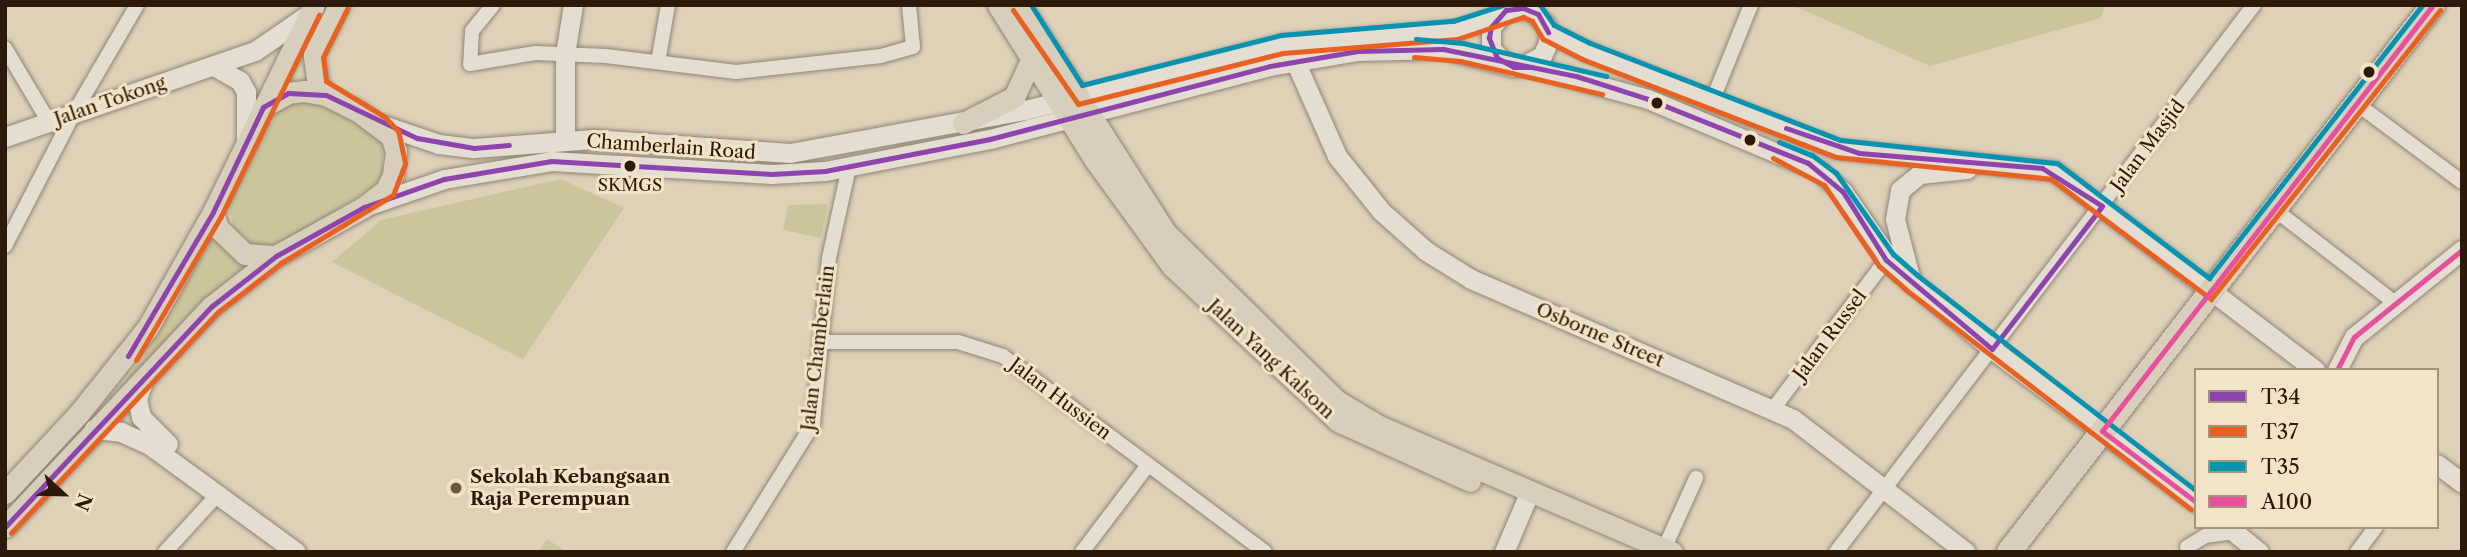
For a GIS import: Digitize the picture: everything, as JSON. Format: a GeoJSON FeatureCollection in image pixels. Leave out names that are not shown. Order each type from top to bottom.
{"type":"FeatureCollection","features":[{"type":"Feature","properties":{"kind":"highway"},"geometry":{"type":"LineString","coordinates":[[2009,552],[2433,5]]}},
{"type":"Feature","properties":{"kind":"main road"},"geometry":{"type":"LineString","coordinates":[[5,527],[212,306],[276,256],[364,206],[386,190],[396,163],[391,136],[380,124],[326,95],[318,85],[314,55],[339,5]]}},
{"type":"Feature","properties":{"kind":"main road"},"geometry":{"type":"LineString","coordinates":[[565,139],[565,54],[573,5]]}},
{"type":"Feature","properties":{"kind":"main road","name":"Jalan Yang Kalsom"},"geometry":{"type":"LineString","coordinates":[[998,5],[1030,62],[1166,259],[1286,364]]}},
{"type":"Feature","properties":{"kind":"main road","name":"Jalan Yang Kalsom"},"geometry":{"type":"LineString","coordinates":[[1020,5],[1165,232],[1286,364],[1323,410],[1354,431],[1668,550]]}},
{"type":"Feature","properties":{"kind":"main road"},"geometry":{"type":"LineString","coordinates":[[2194,500],[1992,349],[1911,282],[1886,260],[1843,192],[1808,163],[1648,99],[1528,66],[1506,64],[1491,49],[1489,38],[1499,12],[1522,8],[1535,10],[1548,32],[1586,51],[1838,149],[2042,168],[2102,206],[2308,367]]}},
{"type":"Feature","properties":{"kind":"main road","name":"Jalan Tokong"},"geometry":{"type":"LineString","coordinates":[[5,137],[214,66],[264,46],[312,9]]}},
{"type":"Feature","properties":{"kind":"main road"},"geometry":{"type":"LineString","coordinates":[[5,493],[128,356],[213,212],[312,9]]}},
{"type":"Feature","properties":{"kind":"main road","name":"Chamberlain Road"},"geometry":{"type":"LineString","coordinates":[[364,206],[444,179],[551,161],[772,174],[849,167],[1069,120],[1084,104],[1282,44],[1455,30],[1499,12]]}},
{"type":"Feature","properties":{"kind":"main road"},"geometry":{"type":"LineString","coordinates":[[1528,66],[1542,56],[1548,32]]}},
{"type":"Feature","properties":{"kind":"main road","name":"Chamberlain Road"},"geometry":{"type":"LineString","coordinates":[[380,124],[417,138],[474,148],[565,139],[790,153],[962,123],[1057,101],[1084,104],[1295,61],[1428,48],[1506,64]]}},
{"type":"Feature","properties":{"kind":"main road","name":"Osborne Street"},"geometry":{"type":"LineString","coordinates":[[1295,61],[1337,156],[1381,211],[1426,251],[1471,279],[1773,409],[1810,430],[1966,552]]}},
{"type":"Feature","properties":{"kind":"main road"},"geometry":{"type":"LineString","coordinates":[[962,123],[1014,97],[1030,62]]}},
{"type":"Feature","properties":{"kind":"main road"},"geometry":{"type":"LineString","coordinates":[[214,66],[240,81],[246,92],[246,141]]}},
{"type":"Feature","properties":{"kind":"main road"},"geometry":{"type":"LineString","coordinates":[[263,107],[288,93],[326,95]]}},
{"type":"Feature","properties":{"kind":"main road"},"geometry":{"type":"LineString","coordinates":[[1911,282],[1895,219],[1900,190],[1920,174],[1961,172],[1978,164]]}},
{"type":"Feature","properties":{"kind":"main road"},"geometry":{"type":"LineString","coordinates":[[213,212],[218,228],[245,254],[276,256]]}},
{"type":"Feature","properties":{"kind":"main road"},"geometry":{"type":"LineString","coordinates":[[2338,368],[2348,344],[2462,250]]}},
{"type":"Feature","properties":{"kind":"main road"},"geometry":{"type":"LineString","coordinates":[[149,371],[137,399],[141,416],[155,435],[202,468],[219,493]]}},
{"type":"Feature","properties":{"kind":"main road"},"geometry":{"type":"LineString","coordinates":[[94,429],[121,432],[148,444],[219,493],[296,552]]}},
{"type":"Feature","properties":{"kind":"main road"},"geometry":{"type":"LineString","coordinates":[[2439,467],[2462,483]]}},
{"type":"Feature","properties":{"kind":"main road"},"geometry":{"type":"LineString","coordinates":[[1504,552],[1527,497]]}},
{"type":"Feature","properties":{"kind":"main road","name":"Jalan Yang Kalsom"},"geometry":{"type":"LineString","coordinates":[[1527,497],[1640,552]]}},
{"type":"Feature","properties":{"kind":"main road"},"geometry":{"type":"LineString","coordinates":[[2231,530],[2259,552]]}},
{"type":"Feature","properties":{"kind":"street"},"geometry":{"type":"LineString","coordinates":[[5,246],[74,113],[137,5]]}},
{"type":"Feature","properties":{"kind":"street"},"geometry":{"type":"LineString","coordinates":[[493,5],[472,31],[470,64],[535,53],[658,62],[736,72],[881,55],[913,47],[909,5]]}},
{"type":"Feature","properties":{"kind":"street"},"geometry":{"type":"LineString","coordinates":[[658,62],[668,5]]}},
{"type":"Feature","properties":{"kind":"street"},"geometry":{"type":"LineString","coordinates":[[1713,99],[1751,5]]}},
{"type":"Feature","properties":{"kind":"street","name":"Jalan Masjid"},"geometry":{"type":"LineString","coordinates":[[1836,552],[2255,5]]}},
{"type":"Feature","properties":{"kind":"street"},"geometry":{"type":"LineString","coordinates":[[5,48],[49,122]]}},
{"type":"Feature","properties":{"kind":"street"},"geometry":{"type":"LineString","coordinates":[[2356,103],[2462,182]]}},
{"type":"Feature","properties":{"kind":"street","name":"Jalan Chamberlain"},"geometry":{"type":"LineString","coordinates":[[733,552],[808,438],[830,254],[849,167]]}},
{"type":"Feature","properties":{"kind":"street"},"geometry":{"type":"LineString","coordinates":[[2274,209],[2395,303]]}},
{"type":"Feature","properties":{"kind":"street","name":"Jalan Russel"},"geometry":{"type":"LineString","coordinates":[[1773,409],[1886,260]]}},
{"type":"Feature","properties":{"kind":"street","name":"Jalan Hussien"},"geometry":{"type":"LineString","coordinates":[[821,342],[933,340],[986,349],[1018,366],[1265,552]]}},
{"type":"Feature","properties":{"kind":"street"},"geometry":{"type":"LineString","coordinates":[[1082,552],[1148,465]]}},
{"type":"Feature","properties":{"kind":"street"},"geometry":{"type":"LineString","coordinates":[[1668,550],[1696,478]]}},
{"type":"Feature","properties":{"kind":"street"},"geometry":{"type":"LineString","coordinates":[[165,552],[219,493]]}},
{"type":"Feature","properties":{"kind":"street"},"geometry":{"type":"LineString","coordinates":[[2185,550],[2195,529]]}},
{"type":"Feature","properties":{"kind":"street"},"geometry":{"type":"LineString","coordinates":[[2357,552],[2374,529]]}},
{"type":"Feature","properties":{"kind":"street"},"geometry":{"type":"LineString","coordinates":[[2185,550],[2205,536],[2231,530]]}},
{"type":"Feature","properties":{"kind":"shaded area"},"geometry":{"type":"Polygon","coordinates":[[[1792,5],[2105,5],[2101,18],[1930,66],[1792,5]]]}},
{"type":"Feature","properties":{"kind":"shaded area"},"geometry":{"type":"Polygon","coordinates":[[[294,101],[317,101],[374,131],[383,143],[382,175],[372,188],[301,232],[268,248],[254,246],[234,230],[229,206],[277,111],[294,101]]]}},
{"type":"Feature","properties":{"kind":"shaded area"},"geometry":{"type":"Polygon","coordinates":[[[561,179],[624,208],[523,359],[332,262],[381,220],[561,179]]]}},
{"type":"Feature","properties":{"kind":"shaded area"},"geometry":{"type":"Polygon","coordinates":[[[828,204],[821,238],[783,230],[788,205],[828,204]]]}},
{"type":"Feature","properties":{"kind":"shaded area"},"geometry":{"type":"Polygon","coordinates":[[[213,230],[250,263],[122,386],[161,329],[213,230]]]}},
{"type":"Feature","properties":{"kind":"shaded area"},"geometry":{"type":"Polygon","coordinates":[[[547,539],[567,552],[538,552],[547,539]]]}},
{"type":"Feature","properties":{"kind":"transit line","name":"T35"},"geometry":{"type":"LineString","coordinates":[[1031,5],[1082,85],[1281,35],[1453,21],[1503,5]]}},
{"type":"Feature","properties":{"kind":"transit line","name":"T35"},"geometry":{"type":"LineString","coordinates":[[1540,5],[1554,25],[1590,43],[1840,140],[2057,163],[2209,278],[2422,5]]}},
{"type":"Feature","properties":{"kind":"transit line","name":"A100"},"geometry":{"type":"LineString","coordinates":[[2194,500],[2102,431],[2433,5]]}},
{"type":"Feature","properties":{"kind":"transit line","name":"T34"},"geometry":{"type":"LineString","coordinates":[[1532,67],[1514,67],[1497,58],[1489,38],[1491,27],[1506,10],[1523,8],[1538,14],[1548,32]]}},
{"type":"Feature","properties":{"kind":"transit line","name":"T37"},"geometry":{"type":"LineString","coordinates":[[11,533],[218,312],[281,263],[393,195],[405,163],[398,131],[385,117],[326,81],[323,57],[347,9]]}},
{"type":"Feature","properties":{"kind":"transit line","name":"T37"},"geometry":{"type":"LineString","coordinates":[[1013,10],[1078,104],[1283,53],[1457,39],[1523,17],[1532,21],[1543,39],[1582,59],[1836,157],[2051,179],[2211,299],[2440,10]]}},
{"type":"Feature","properties":{"kind":"transit line","name":"T37"},"geometry":{"type":"LineString","coordinates":[[136,360],[221,216],[319,15]]}},
{"type":"Feature","properties":{"kind":"transit line","name":"T35"},"geometry":{"type":"LineString","coordinates":[[1416,39],[1463,43],[1606,76]]}},
{"type":"Feature","properties":{"kind":"transit line","name":"T34"},"geometry":{"type":"LineString","coordinates":[[5,527],[212,306],[276,256],[364,207],[444,179],[551,161],[772,174],[825,171],[990,139],[1270,66],[1358,51],[1443,49],[1576,76],[1648,99],[1808,163],[1843,192],[1886,260],[1992,349]]}},
{"type":"Feature","properties":{"kind":"transit line","name":"T37"},"geometry":{"type":"LineString","coordinates":[[1414,57],[1460,61],[1602,94]]}},
{"type":"Feature","properties":{"kind":"transit line","name":"T34"},"geometry":{"type":"LineString","coordinates":[[128,356],[213,212],[263,107],[288,93],[326,95],[417,138],[474,148],[509,145]]}},
{"type":"Feature","properties":{"kind":"transit line","name":"T34"},"geometry":{"type":"LineString","coordinates":[[1786,128],[1859,153],[2042,168],[2102,206]]}},
{"type":"Feature","properties":{"kind":"transit line","name":"T35"},"geometry":{"type":"LineString","coordinates":[[1779,142],[1812,155],[1836,173],[1893,254],[1917,275],[2194,489]]}},
{"type":"Feature","properties":{"kind":"transit line","name":"T37"},"geometry":{"type":"LineString","coordinates":[[1773,158],[1824,185],[1879,266],[1905,289],[2191,509]]}},
{"type":"Feature","properties":{"kind":"transit line","name":"T34"},"geometry":{"type":"LineString","coordinates":[[1992,349],[2102,206]]}},
{"type":"Feature","properties":{"kind":"transit line","name":"A100"},"geometry":{"type":"LineString","coordinates":[[2338,368],[2354,337],[2462,250]]}},
{"type":"Feature","properties":{"kind":"place","name":"SKMGS"},"geometry":{"type":"Point","coordinates":[630,166]}},
{"type":"Feature","properties":{"kind":"place","name":"Sekolah Kebangsaan Raja Perempuan"},"geometry":{"type":"Point","coordinates":[456,488]}}]}
